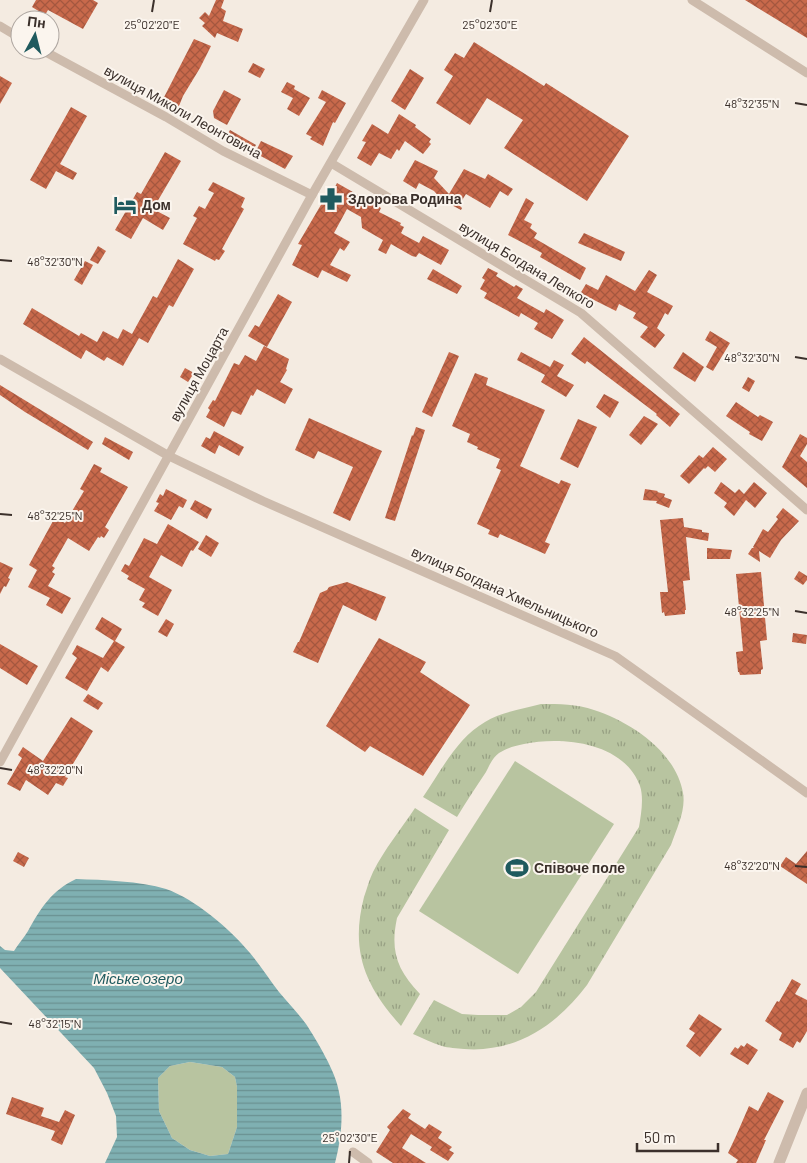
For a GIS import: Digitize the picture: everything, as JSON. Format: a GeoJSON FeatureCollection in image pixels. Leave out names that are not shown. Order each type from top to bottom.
{"type":"FeatureCollection","features":[{"type":"Feature","properties":{"kind":"street","name":"вулиця Моцарта"},"geometry":{"type":"LineString","coordinates":[[0,762],[312,195],[424,0]]}},
{"type":"Feature","properties":{"kind":"street"},"geometry":{"type":"LineString","coordinates":[[692,0],[807,74]]}},
{"type":"Feature","properties":{"kind":"street","name":"вулиця Миколи Леонтовича"},"geometry":{"type":"LineString","coordinates":[[60,60],[166,117],[223,151],[312,195]]}},
{"type":"Feature","properties":{"kind":"street","name":"вулиця Богдана Лепкого"},"geometry":{"type":"LineString","coordinates":[[330,163],[581,313],[807,510]]}},
{"type":"Feature","properties":{"kind":"street"},"geometry":{"type":"LineString","coordinates":[[0,359],[169,456]]}},
{"type":"Feature","properties":{"kind":"street","name":"вулиця Богдана Хмельницького"},"geometry":{"type":"LineString","coordinates":[[169,456],[263,501],[615,656],[807,793]]}},
{"type":"Feature","properties":{"kind":"street"},"geometry":{"type":"LineString","coordinates":[[779,1163],[807,1093]]}},
{"type":"Feature","properties":{"kind":"street"},"geometry":{"type":"LineString","coordinates":[[353,1152],[368,1163]]}},
{"type":"Feature","properties":{"kind":"green space"},"geometry":{"type":"Polygon","coordinates":[[[541,704],[575,705],[594,710],[623,722],[650,741],[662,752],[679,778],[684,799],[680,819],[671,845],[587,985],[562,1012],[534,1034],[501,1046],[483,1049],[464,1049],[442,1046],[413,1034],[434,1000],[462,1014],[507,1015],[521,1007],[536,992],[639,827],[642,796],[640,786],[632,771],[606,751],[573,742],[556,741],[524,744],[514,746],[499,753],[493,759],[457,817],[423,797],[450,756],[475,729],[498,716],[541,704]]]}},
{"type":"Feature","properties":{"kind":"green space","name":"Співоче поле"},"geometry":{"type":"Polygon","coordinates":[[[515,761],[614,824],[518,974],[419,911],[515,761]]]}},
{"type":"Feature","properties":{"kind":"green space"},"geometry":{"type":"Polygon","coordinates":[[[415,808],[449,830],[397,918],[394,940],[397,959],[406,977],[420,994],[401,1026],[378,997],[364,967],[360,951],[360,916],[364,897],[377,864],[415,808]]]}},
{"type":"Feature","properties":{"kind":"green space"},"geometry":{"type":"Polygon","coordinates":[[[190,1062],[222,1067],[235,1077],[237,1087],[237,1127],[228,1154],[210,1156],[190,1150],[172,1138],[159,1111],[158,1078],[170,1066],[190,1062]]]}},
{"type":"Feature","properties":{"kind":"water","name":"Міське озеро"},"geometry":{"type":"Polygon","coordinates":[[[76,879],[109,880],[145,884],[166,889],[200,907],[242,944],[306,1024],[334,1075],[341,1101],[342,1119],[335,1163],[105,1163],[117,1137],[116,1116],[94,1068],[0,968],[0,946],[5,950],[14,951],[53,894],[76,879]],[[190,1062],[170,1066],[158,1078],[159,1111],[172,1138],[190,1150],[210,1156],[228,1154],[237,1127],[237,1087],[235,1077],[222,1067],[190,1062]]]}},
{"type":"Feature","properties":{"kind":"building"},"geometry":{"type":"Polygon","coordinates":[[[36,0],[93,0],[98,3],[83,29],[60,17],[60,10],[37,10],[32,7],[36,0]]]}},
{"type":"Feature","properties":{"kind":"building"},"geometry":{"type":"Polygon","coordinates":[[[216,0],[224,0],[221,8],[226,11],[223,21],[243,29],[238,42],[217,33],[215,38],[202,26],[205,23],[199,18],[205,12],[209,16],[216,0]]]}},
{"type":"Feature","properties":{"kind":"building"},"geometry":{"type":"Polygon","coordinates":[[[745,0],[807,0],[807,38],[745,0]]]}},
{"type":"Feature","properties":{"kind":"building"},"geometry":{"type":"Polygon","coordinates":[[[194,39],[211,46],[183,96],[177,111],[161,103],[194,39]]]}},
{"type":"Feature","properties":{"kind":"building"},"geometry":{"type":"Polygon","coordinates":[[[474,42],[544,86],[546,83],[629,136],[587,201],[504,148],[523,120],[487,98],[470,125],[436,103],[453,76],[444,70],[455,53],[464,58],[474,42]]]}},
{"type":"Feature","properties":{"kind":"building"},"geometry":{"type":"Polygon","coordinates":[[[253,63],[265,69],[260,78],[248,72],[253,63]]]}},
{"type":"Feature","properties":{"kind":"building"},"geometry":{"type":"Polygon","coordinates":[[[410,69],[424,78],[405,110],[391,101],[410,69]]]}},
{"type":"Feature","properties":{"kind":"building"},"geometry":{"type":"Polygon","coordinates":[[[0,76],[12,83],[0,104],[0,76]]]}},
{"type":"Feature","properties":{"kind":"building"},"geometry":{"type":"Polygon","coordinates":[[[287,82],[295,86],[294,89],[310,98],[299,116],[287,109],[293,98],[281,92],[287,82]]]}},
{"type":"Feature","properties":{"kind":"building"},"geometry":{"type":"Polygon","coordinates":[[[224,90],[241,99],[227,125],[214,118],[213,111],[224,90]]]}},
{"type":"Feature","properties":{"kind":"building"},"geometry":{"type":"Polygon","coordinates":[[[322,90],[346,103],[335,123],[333,122],[323,146],[310,139],[312,137],[306,134],[326,102],[318,98],[322,90]]]}},
{"type":"Feature","properties":{"kind":"building"},"geometry":{"type":"Polygon","coordinates":[[[71,107],[87,116],[60,164],[77,173],[73,180],[56,171],[46,189],[30,180],[71,107]]]}},
{"type":"Feature","properties":{"kind":"building"},"geometry":{"type":"Polygon","coordinates":[[[399,114],[416,125],[415,127],[431,139],[429,142],[431,144],[423,154],[405,141],[391,159],[379,153],[371,166],[357,158],[366,142],[362,141],[372,124],[388,134],[399,114]]]}},
{"type":"Feature","properties":{"kind":"building"},"geometry":{"type":"Polygon","coordinates":[[[230,130],[256,145],[251,153],[226,137],[230,130]]]}},
{"type":"Feature","properties":{"kind":"building"},"geometry":{"type":"Polygon","coordinates":[[[261,141],[293,156],[285,169],[255,153],[261,141]]]}},
{"type":"Feature","properties":{"kind":"building"},"geometry":{"type":"Polygon","coordinates":[[[165,152],[181,161],[153,209],[170,218],[163,230],[143,218],[131,239],[115,230],[137,192],[141,194],[165,152]]]}},
{"type":"Feature","properties":{"kind":"building"},"geometry":{"type":"Polygon","coordinates":[[[415,160],[438,171],[434,178],[449,194],[464,169],[485,179],[488,174],[513,189],[508,196],[500,191],[490,208],[466,194],[459,205],[462,208],[461,210],[442,200],[434,191],[419,183],[416,189],[403,181],[415,160]]]}},
{"type":"Feature","properties":{"kind":"building"},"geometry":{"type":"Polygon","coordinates":[[[213,182],[245,198],[241,207],[244,209],[222,249],[225,251],[219,260],[216,259],[215,261],[183,244],[197,218],[193,216],[199,206],[205,209],[214,193],[208,190],[213,182]]]}},
{"type":"Feature","properties":{"kind":"building"},"geometry":{"type":"Polygon","coordinates":[[[337,183],[381,208],[379,212],[401,223],[400,225],[404,227],[401,233],[404,235],[419,243],[423,236],[449,250],[441,265],[419,253],[416,257],[412,256],[391,244],[386,254],[378,250],[383,240],[362,228],[361,217],[347,209],[334,233],[350,242],[344,251],[340,248],[330,265],[351,275],[347,282],[322,270],[318,278],[292,265],[302,245],[298,244],[332,186],[335,187],[337,183]]]}},
{"type":"Feature","properties":{"kind":"building"},"geometry":{"type":"Polygon","coordinates":[[[526,198],[534,203],[524,220],[532,224],[530,228],[537,233],[534,238],[586,268],[580,280],[540,257],[542,253],[508,235],[526,198]]]}},
{"type":"Feature","properties":{"kind":"building"},"geometry":{"type":"Polygon","coordinates":[[[584,233],[625,252],[621,261],[578,243],[584,233]]]}},
{"type":"Feature","properties":{"kind":"building"},"geometry":{"type":"Polygon","coordinates":[[[98,246],[106,251],[98,264],[90,260],[98,246]]]}},
{"type":"Feature","properties":{"kind":"building"},"geometry":{"type":"Polygon","coordinates":[[[178,259],[194,269],[173,307],[169,305],[148,343],[139,338],[123,366],[107,357],[104,361],[86,350],[81,359],[23,324],[32,308],[79,336],[81,333],[97,342],[103,331],[118,339],[123,329],[132,334],[153,296],[157,298],[178,259]]]}},
{"type":"Feature","properties":{"kind":"building"},"geometry":{"type":"Polygon","coordinates":[[[85,261],[93,265],[82,285],[74,280],[85,261]]]}},
{"type":"Feature","properties":{"kind":"building"},"geometry":{"type":"Polygon","coordinates":[[[488,268],[498,273],[496,276],[514,287],[516,285],[523,289],[517,298],[544,313],[546,309],[564,320],[552,339],[534,329],[538,323],[521,313],[519,317],[484,298],[487,293],[480,289],[485,280],[482,278],[488,268]]]}},
{"type":"Feature","properties":{"kind":"building"},"geometry":{"type":"Polygon","coordinates":[[[433,269],[462,286],[457,294],[427,279],[433,269]]]}},
{"type":"Feature","properties":{"kind":"building"},"geometry":{"type":"Polygon","coordinates":[[[649,270],[657,275],[647,292],[673,306],[668,315],[665,313],[657,328],[665,335],[655,348],[640,337],[648,327],[633,318],[636,313],[619,304],[616,311],[580,294],[586,284],[598,290],[606,275],[635,291],[649,270]]]}},
{"type":"Feature","properties":{"kind":"building"},"geometry":{"type":"Polygon","coordinates":[[[278,294],[292,302],[267,347],[248,336],[255,325],[259,327],[278,294]]]}},
{"type":"Feature","properties":{"kind":"building"},"geometry":{"type":"Polygon","coordinates":[[[710,331],[730,343],[713,371],[706,367],[717,347],[705,340],[710,331]]]}},
{"type":"Feature","properties":{"kind":"building"},"geometry":{"type":"Polygon","coordinates":[[[584,337],[680,414],[670,427],[657,414],[587,361],[585,364],[571,354],[584,337]]]}},
{"type":"Feature","properties":{"kind":"building"},"geometry":{"type":"Polygon","coordinates":[[[264,346],[289,359],[287,370],[280,382],[293,389],[285,404],[257,389],[253,396],[251,395],[241,415],[232,411],[224,427],[206,417],[210,410],[208,408],[213,400],[215,401],[234,363],[239,365],[245,355],[256,361],[264,346]]]}},
{"type":"Feature","properties":{"kind":"building"},"geometry":{"type":"Polygon","coordinates":[[[449,352],[459,356],[432,417],[422,412],[449,352]]]}},
{"type":"Feature","properties":{"kind":"building"},"geometry":{"type":"Polygon","coordinates":[[[521,352],[550,367],[554,360],[564,365],[557,376],[574,385],[566,397],[541,382],[545,375],[517,360],[521,352]]]}},
{"type":"Feature","properties":{"kind":"building"},"geometry":{"type":"Polygon","coordinates":[[[683,352],[704,367],[695,382],[673,368],[683,352]]]}},
{"type":"Feature","properties":{"kind":"building"},"geometry":{"type":"Polygon","coordinates":[[[185,368],[194,373],[188,382],[180,377],[185,368]]]}},
{"type":"Feature","properties":{"kind":"building"},"geometry":{"type":"Polygon","coordinates":[[[475,373],[488,378],[486,385],[545,410],[520,466],[559,484],[561,480],[571,484],[545,542],[550,544],[545,554],[500,534],[498,538],[488,534],[490,530],[477,524],[501,470],[496,468],[500,459],[477,449],[478,447],[467,442],[470,434],[452,426],[475,373]]]}},
{"type":"Feature","properties":{"kind":"building"},"geometry":{"type":"Polygon","coordinates":[[[748,377],[755,381],[749,392],[742,388],[748,377]]]}},
{"type":"Feature","properties":{"kind":"building"},"geometry":{"type":"Polygon","coordinates":[[[0,385],[93,442],[88,450],[0,395],[0,385]]]}},
{"type":"Feature","properties":{"kind":"building"},"geometry":{"type":"Polygon","coordinates":[[[604,394],[619,402],[610,418],[596,407],[604,394]]]}},
{"type":"Feature","properties":{"kind":"building"},"geometry":{"type":"Polygon","coordinates":[[[736,402],[758,417],[760,415],[773,422],[762,441],[749,434],[750,432],[726,416],[736,402]]]}},
{"type":"Feature","properties":{"kind":"building"},"geometry":{"type":"Polygon","coordinates":[[[644,416],[658,424],[641,445],[629,435],[644,416]]]}},
{"type":"Feature","properties":{"kind":"building"},"geometry":{"type":"Polygon","coordinates":[[[309,418],[382,451],[350,521],[333,513],[353,467],[318,451],[314,459],[295,450],[309,418]]]}},
{"type":"Feature","properties":{"kind":"building"},"geometry":{"type":"Polygon","coordinates":[[[578,419],[597,427],[578,468],[560,459],[578,419]]]}},
{"type":"Feature","properties":{"kind":"building"},"geometry":{"type":"Polygon","coordinates":[[[416,427],[425,430],[395,521],[385,518],[416,427]]]}},
{"type":"Feature","properties":{"kind":"building"},"geometry":{"type":"Polygon","coordinates":[[[214,431],[244,447],[239,456],[219,445],[215,454],[201,446],[206,437],[210,439],[214,431]]]}},
{"type":"Feature","properties":{"kind":"building"},"geometry":{"type":"Polygon","coordinates":[[[800,434],[807,438],[807,444],[800,456],[807,462],[807,488],[782,467],[800,434]]]}},
{"type":"Feature","properties":{"kind":"building"},"geometry":{"type":"Polygon","coordinates":[[[105,437],[133,452],[129,460],[102,444],[105,437]]]}},
{"type":"Feature","properties":{"kind":"building"},"geometry":{"type":"Polygon","coordinates":[[[713,447],[727,459],[715,472],[708,466],[704,468],[689,484],[680,476],[699,455],[703,458],[713,447]]]}},
{"type":"Feature","properties":{"kind":"building"},"geometry":{"type":"Polygon","coordinates":[[[94,464],[102,468],[100,472],[128,487],[105,527],[109,530],[104,538],[98,537],[89,551],[68,538],[52,566],[55,568],[52,572],[55,574],[48,586],[71,598],[62,614],[46,605],[50,598],[28,587],[37,570],[29,565],[53,521],[55,522],[57,518],[65,523],[84,491],[80,489],[94,464]]]}},
{"type":"Feature","properties":{"kind":"building"},"geometry":{"type":"Polygon","coordinates":[[[721,482],[735,493],[739,489],[744,494],[754,482],[767,493],[755,508],[746,500],[734,516],[724,507],[727,503],[714,493],[721,482]]]}},
{"type":"Feature","properties":{"kind":"building"},"geometry":{"type":"Polygon","coordinates":[[[166,489],[187,500],[183,508],[179,506],[171,520],[154,511],[159,503],[156,502],[160,494],[163,496],[166,489]]]}},
{"type":"Feature","properties":{"kind":"building"},"geometry":{"type":"Polygon","coordinates":[[[645,489],[665,494],[664,497],[672,500],[669,508],[656,503],[657,501],[643,500],[645,489]]]}},
{"type":"Feature","properties":{"kind":"building"},"geometry":{"type":"Polygon","coordinates":[[[195,500],[212,509],[207,519],[190,509],[195,500]]]}},
{"type":"Feature","properties":{"kind":"building"},"geometry":{"type":"Polygon","coordinates":[[[783,508],[799,521],[781,540],[770,558],[759,551],[760,562],[748,554],[754,548],[763,529],[768,532],[778,519],[776,517],[783,508]]]}},
{"type":"Feature","properties":{"kind":"building"},"geometry":{"type":"Polygon","coordinates":[[[683,518],[684,527],[709,533],[708,541],[686,537],[690,580],[683,581],[685,614],[665,616],[664,612],[662,613],[660,592],[668,592],[660,520],[683,518]]]}},
{"type":"Feature","properties":{"kind":"building"},"geometry":{"type":"Polygon","coordinates":[[[168,524],[199,542],[193,551],[191,550],[182,567],[161,555],[149,577],[172,590],[158,616],[142,607],[145,603],[139,600],[145,589],[127,579],[129,576],[121,571],[125,564],[129,566],[144,538],[157,544],[168,524]]]}},
{"type":"Feature","properties":{"kind":"building"},"geometry":{"type":"Polygon","coordinates":[[[206,535],[219,543],[211,557],[198,549],[206,535]]]}},
{"type":"Feature","properties":{"kind":"building"},"geometry":{"type":"Polygon","coordinates":[[[707,548],[732,550],[730,559],[707,559],[707,548]]]}},
{"type":"Feature","properties":{"kind":"building"},"geometry":{"type":"Polygon","coordinates":[[[0,562],[13,568],[6,587],[4,586],[0,594],[0,562]]]}},
{"type":"Feature","properties":{"kind":"building"},"geometry":{"type":"Polygon","coordinates":[[[799,571],[807,576],[807,580],[803,585],[794,579],[799,571]]]}},
{"type":"Feature","properties":{"kind":"building"},"geometry":{"type":"Polygon","coordinates":[[[761,572],[767,640],[760,641],[763,669],[761,674],[740,675],[736,652],[743,651],[736,574],[761,572]]]}},
{"type":"Feature","properties":{"kind":"building"},"geometry":{"type":"Polygon","coordinates":[[[347,582],[386,597],[376,621],[343,605],[318,663],[293,652],[320,593],[329,587],[347,582]]]}},
{"type":"Feature","properties":{"kind":"building"},"geometry":{"type":"Polygon","coordinates":[[[102,617],[122,629],[115,641],[125,647],[108,672],[101,667],[87,691],[65,678],[77,658],[72,654],[77,645],[103,658],[114,641],[95,629],[102,617]]]}},
{"type":"Feature","properties":{"kind":"building"},"geometry":{"type":"Polygon","coordinates":[[[166,619],[174,624],[167,637],[158,632],[166,619]]]}},
{"type":"Feature","properties":{"kind":"building"},"geometry":{"type":"Polygon","coordinates":[[[793,633],[807,635],[806,644],[792,642],[793,633]]]}},
{"type":"Feature","properties":{"kind":"building"},"geometry":{"type":"Polygon","coordinates":[[[379,638],[426,662],[420,672],[470,705],[423,776],[370,746],[365,752],[326,726],[379,638]]]}},
{"type":"Feature","properties":{"kind":"building"},"geometry":{"type":"Polygon","coordinates":[[[0,644],[38,666],[27,685],[0,668],[0,644]]]}},
{"type":"Feature","properties":{"kind":"building"},"geometry":{"type":"Polygon","coordinates":[[[88,694],[103,703],[98,710],[83,701],[88,694]]]}},
{"type":"Feature","properties":{"kind":"building"},"geometry":{"type":"Polygon","coordinates":[[[71,717],[93,731],[65,777],[68,778],[63,786],[56,783],[48,795],[26,780],[20,791],[7,784],[22,758],[18,755],[23,747],[43,761],[71,717]]]}},
{"type":"Feature","properties":{"kind":"building"},"geometry":{"type":"Polygon","coordinates":[[[807,851],[807,884],[780,866],[786,857],[796,864],[807,851]]]}},
{"type":"Feature","properties":{"kind":"building"},"geometry":{"type":"Polygon","coordinates":[[[18,852],[29,858],[24,867],[13,861],[18,852]]]}},
{"type":"Feature","properties":{"kind":"building"},"geometry":{"type":"Polygon","coordinates":[[[792,979],[801,984],[795,994],[807,1000],[807,1031],[800,1043],[797,1041],[793,1048],[779,1040],[782,1033],[765,1021],[777,1001],[779,1002],[792,979]]]}},
{"type":"Feature","properties":{"kind":"building"},"geometry":{"type":"Polygon","coordinates":[[[699,1014],[722,1029],[700,1057],[686,1046],[695,1033],[689,1029],[699,1014]]]}},
{"type":"Feature","properties":{"kind":"building"},"geometry":{"type":"Polygon","coordinates":[[[747,1043],[758,1050],[748,1065],[730,1054],[735,1047],[738,1049],[741,1045],[744,1047],[747,1043]]]}},
{"type":"Feature","properties":{"kind":"building"},"geometry":{"type":"Polygon","coordinates":[[[768,1092],[784,1101],[764,1140],[766,1140],[756,1163],[736,1163],[738,1160],[728,1153],[749,1106],[758,1111],[768,1092]]]}},
{"type":"Feature","properties":{"kind":"building"},"geometry":{"type":"Polygon","coordinates":[[[12,1097],[44,1108],[41,1116],[59,1122],[65,1110],[75,1115],[62,1145],[51,1140],[55,1131],[6,1114],[12,1097]]]}},
{"type":"Feature","properties":{"kind":"building"},"geometry":{"type":"Polygon","coordinates":[[[403,1109],[411,1114],[408,1118],[425,1129],[429,1124],[442,1132],[438,1138],[452,1147],[449,1150],[454,1153],[448,1161],[430,1150],[432,1147],[411,1134],[402,1148],[426,1163],[393,1163],[376,1152],[390,1130],[387,1127],[403,1109]]]}},
{"type":"Feature","properties":{"kind":"place","name":"Здорова Родина"},"geometry":{"type":"Point","coordinates":[331,199]}},
{"type":"Feature","properties":{"kind":"place","name":"Дом"},"geometry":{"type":"Point","coordinates":[125,205]}},
{"type":"Feature","properties":{"kind":"place","name":"Співоче поле"},"geometry":{"type":"Point","coordinates":[517,868]}}]}
